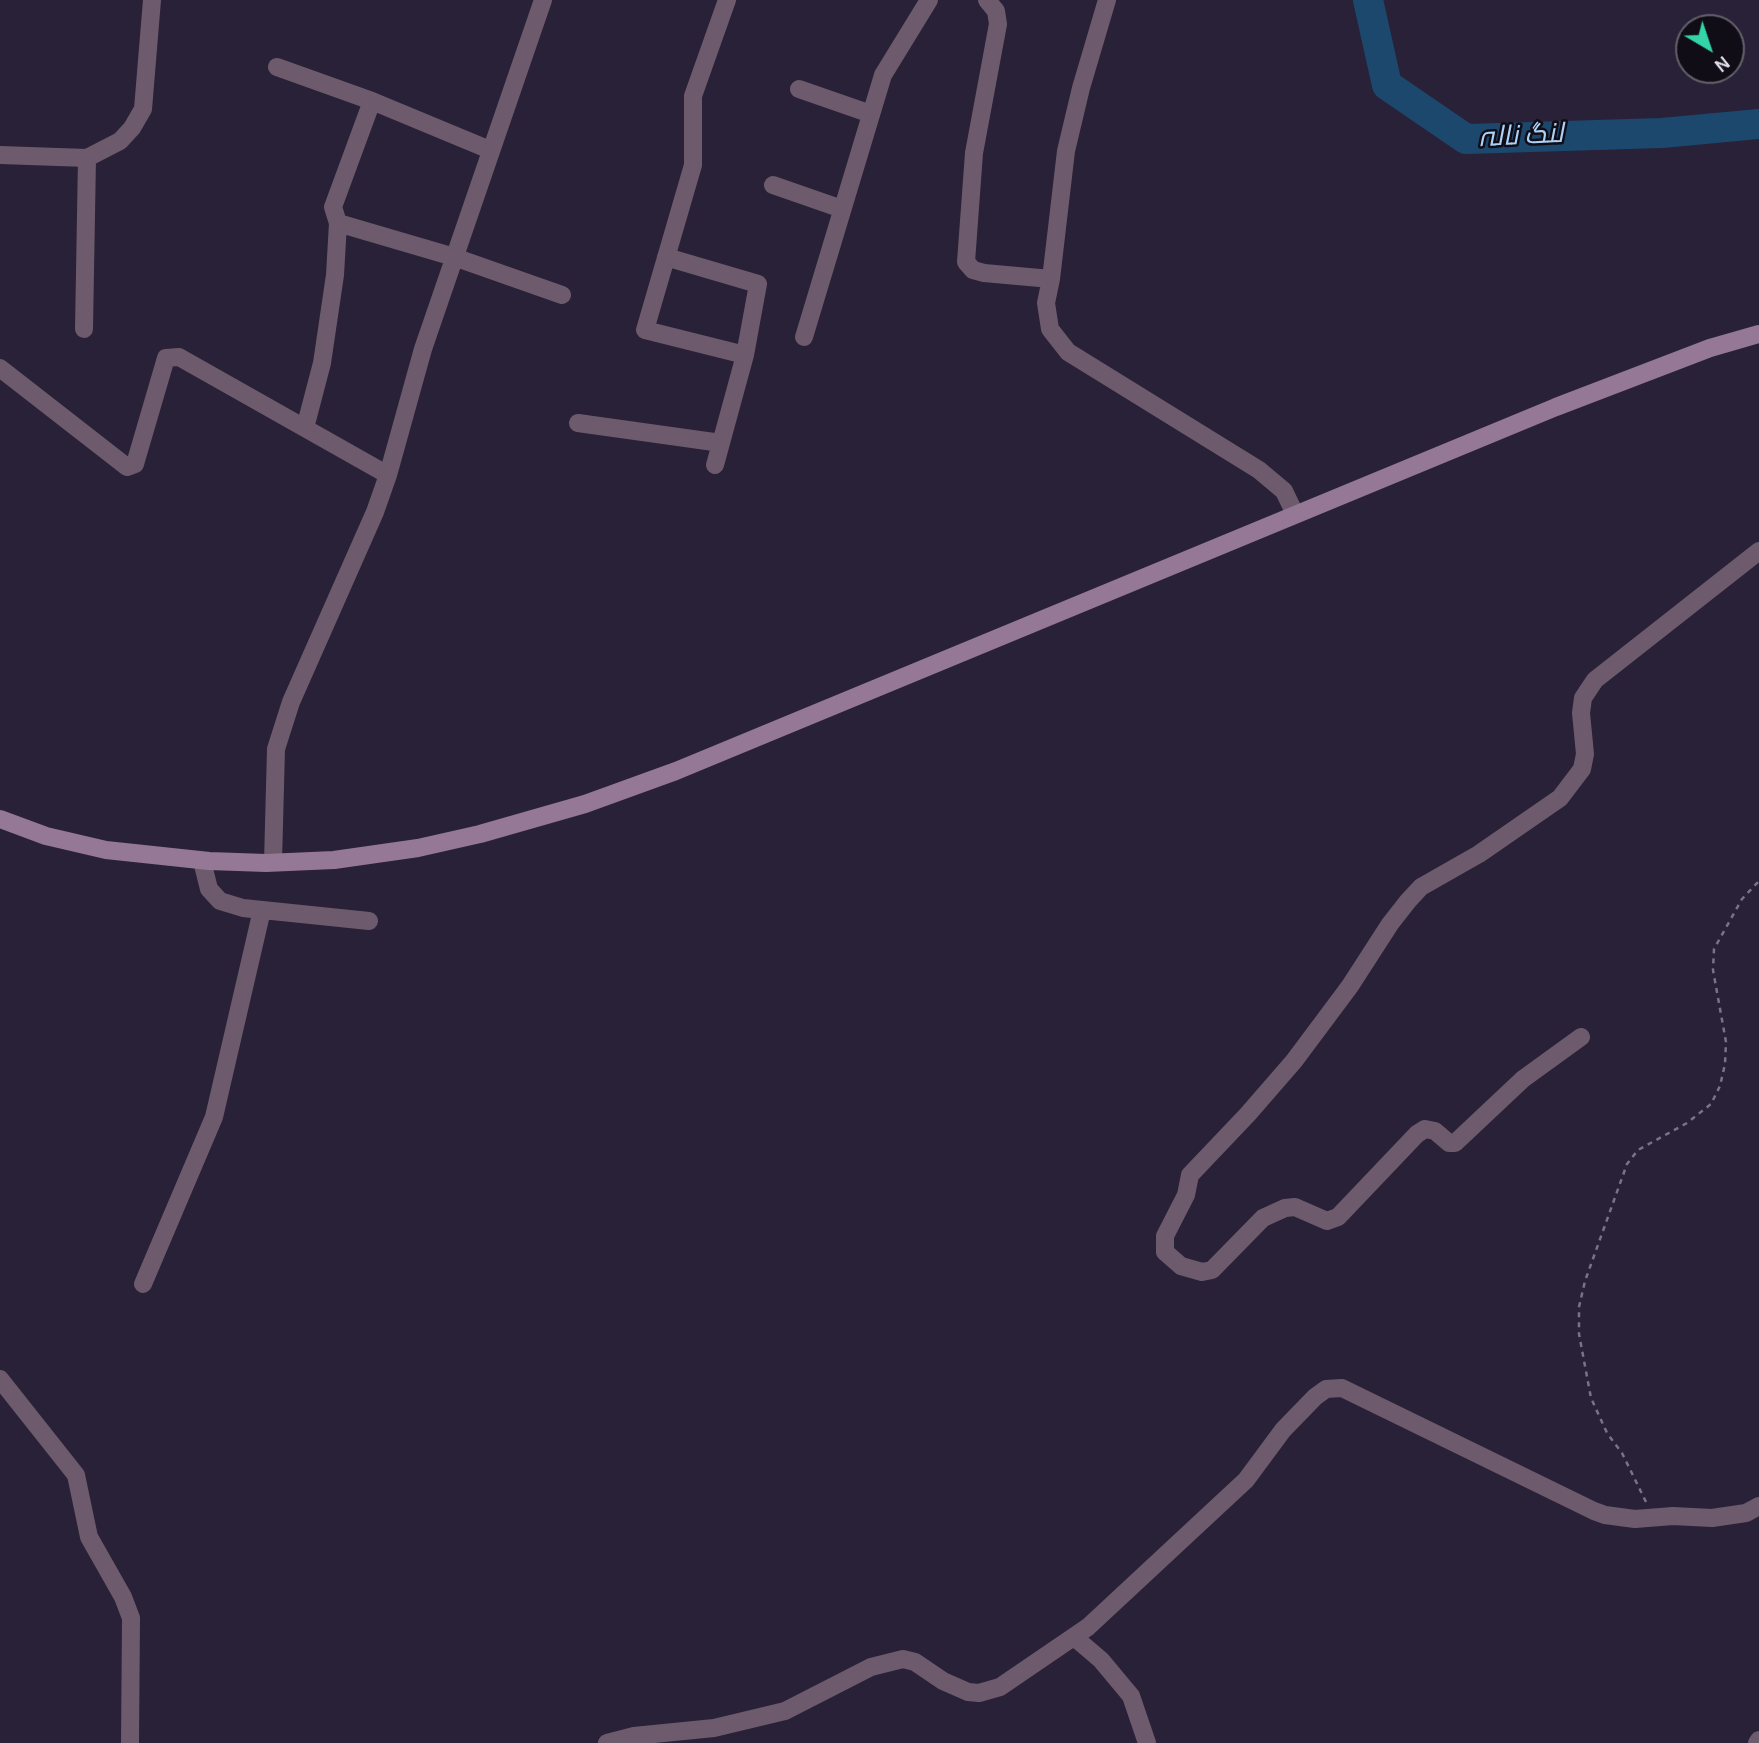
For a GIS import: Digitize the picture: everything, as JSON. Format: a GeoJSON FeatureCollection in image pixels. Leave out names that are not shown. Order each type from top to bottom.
{"type":"FeatureCollection","features":[{"type":"Feature","properties":{"kind":"main road"},"geometry":{"type":"LineString","coordinates":[[0,818],[46,836],[106,850],[202,860],[334,860],[418,848],[480,834],[585,804],[676,771],[1556,407],[1710,348],[1759,334]]}},
{"type":"Feature","properties":{"kind":"street"},"geometry":{"type":"LineString","coordinates":[[0,155],[87,158],[120,141],[132,128],[143,109],[152,0]]}},
{"type":"Feature","properties":{"kind":"street"},"geometry":{"type":"LineString","coordinates":[[273,862],[276,749],[291,702],[375,512],[454,257],[542,0]]}},
{"type":"Feature","properties":{"kind":"street"},"geometry":{"type":"LineString","coordinates":[[727,0],[693,96],[693,165],[645,330],[745,355]]}},
{"type":"Feature","properties":{"kind":"street"},"geometry":{"type":"LineString","coordinates":[[804,337],[883,75],[929,0]]}},
{"type":"Feature","properties":{"kind":"street"},"geometry":{"type":"LineString","coordinates":[[987,0],[996,10],[998,23],[974,153],[966,262],[973,271],[1051,279]]}},
{"type":"Feature","properties":{"kind":"street"},"geometry":{"type":"LineString","coordinates":[[1107,0],[1080,88],[1066,151],[1046,303],[1050,329],[1068,352],[1259,470],[1284,491],[1295,514]]}},
{"type":"Feature","properties":{"kind":"street"},"geometry":{"type":"LineString","coordinates":[[276,67],[372,101],[490,149]]}},
{"type":"Feature","properties":{"kind":"street"},"geometry":{"type":"LineString","coordinates":[[799,89],[871,114]]}},
{"type":"Feature","properties":{"kind":"street"},"geometry":{"type":"LineString","coordinates":[[305,428],[322,363],[335,275],[338,223],[333,207],[372,101]]}},
{"type":"Feature","properties":{"kind":"street"},"geometry":{"type":"LineString","coordinates":[[84,329],[87,158]]}},
{"type":"Feature","properties":{"kind":"street"},"geometry":{"type":"LineString","coordinates":[[773,185],[842,209]]}},
{"type":"Feature","properties":{"kind":"street"},"geometry":{"type":"LineString","coordinates":[[338,223],[454,257],[562,295]]}},
{"type":"Feature","properties":{"kind":"street"},"geometry":{"type":"LineString","coordinates":[[666,257],[758,285],[745,355],[715,465]]}},
{"type":"Feature","properties":{"kind":"street"},"geometry":{"type":"LineString","coordinates":[[0,368],[127,467],[135,464],[166,358],[179,356],[388,475]]}},
{"type":"Feature","properties":{"kind":"street"},"geometry":{"type":"LineString","coordinates":[[578,424],[721,443]]}},
{"type":"Feature","properties":{"kind":"street"},"geometry":{"type":"LineString","coordinates":[[1581,1037],[1523,1079],[1455,1143],[1449,1143],[1435,1130],[1425,1129],[1418,1134],[1338,1217],[1327,1220],[1295,1207],[1285,1208],[1263,1218],[1212,1270],[1202,1272],[1181,1266],[1165,1252],[1165,1236],[1186,1195],[1190,1175],[1294,1061],[1408,901],[1421,887],[1479,854],[1560,798],[1582,769],[1586,754],[1581,713],[1583,698],[1595,680],[1759,551]]}},
{"type":"Feature","properties":{"kind":"street"},"geometry":{"type":"LineString","coordinates":[[202,860],[209,889],[220,901],[243,908],[369,921]]}},
{"type":"Feature","properties":{"kind":"street"},"geometry":{"type":"LineString","coordinates":[[143,1284],[214,1117],[262,910]]}},
{"type":"Feature","properties":{"kind":"street"},"geometry":{"type":"LineString","coordinates":[[0,1379],[76,1475],[89,1537],[123,1597],[131,1618],[130,1743]]}},
{"type":"Feature","properties":{"kind":"street"},"geometry":{"type":"LineString","coordinates":[[607,1743],[634,1736],[714,1728],[785,1711],[871,1667],[903,1659],[915,1662],[968,1692],[979,1693],[999,1687],[1088,1627],[1246,1480],[1283,1430],[1326,1389],[1342,1388],[1594,1511],[1616,1517],[1732,1516],[1759,1506]]}},
{"type":"Feature","properties":{"kind":"street"},"geometry":{"type":"LineString","coordinates":[[1074,1637],[1101,1660],[1131,1696],[1147,1743]]}},
{"type":"Feature","properties":{"kind":"path"},"geometry":{"type":"LineString","coordinates":[[1653,1517],[1628,1464],[1608,1433],[1591,1398],[1579,1334],[1579,1307],[1585,1281],[1627,1164],[1638,1150],[1687,1123],[1711,1104],[1720,1086],[1726,1042],[1713,970],[1714,949],[1742,899],[1759,881]]}},
{"type":"Feature","properties":{"kind":"waterway","name":"لنگ نالہ"},"geometry":{"type":"LineString","coordinates":[[1368,0],[1387,85],[1466,139],[1662,133],[1759,124]]}}]}
